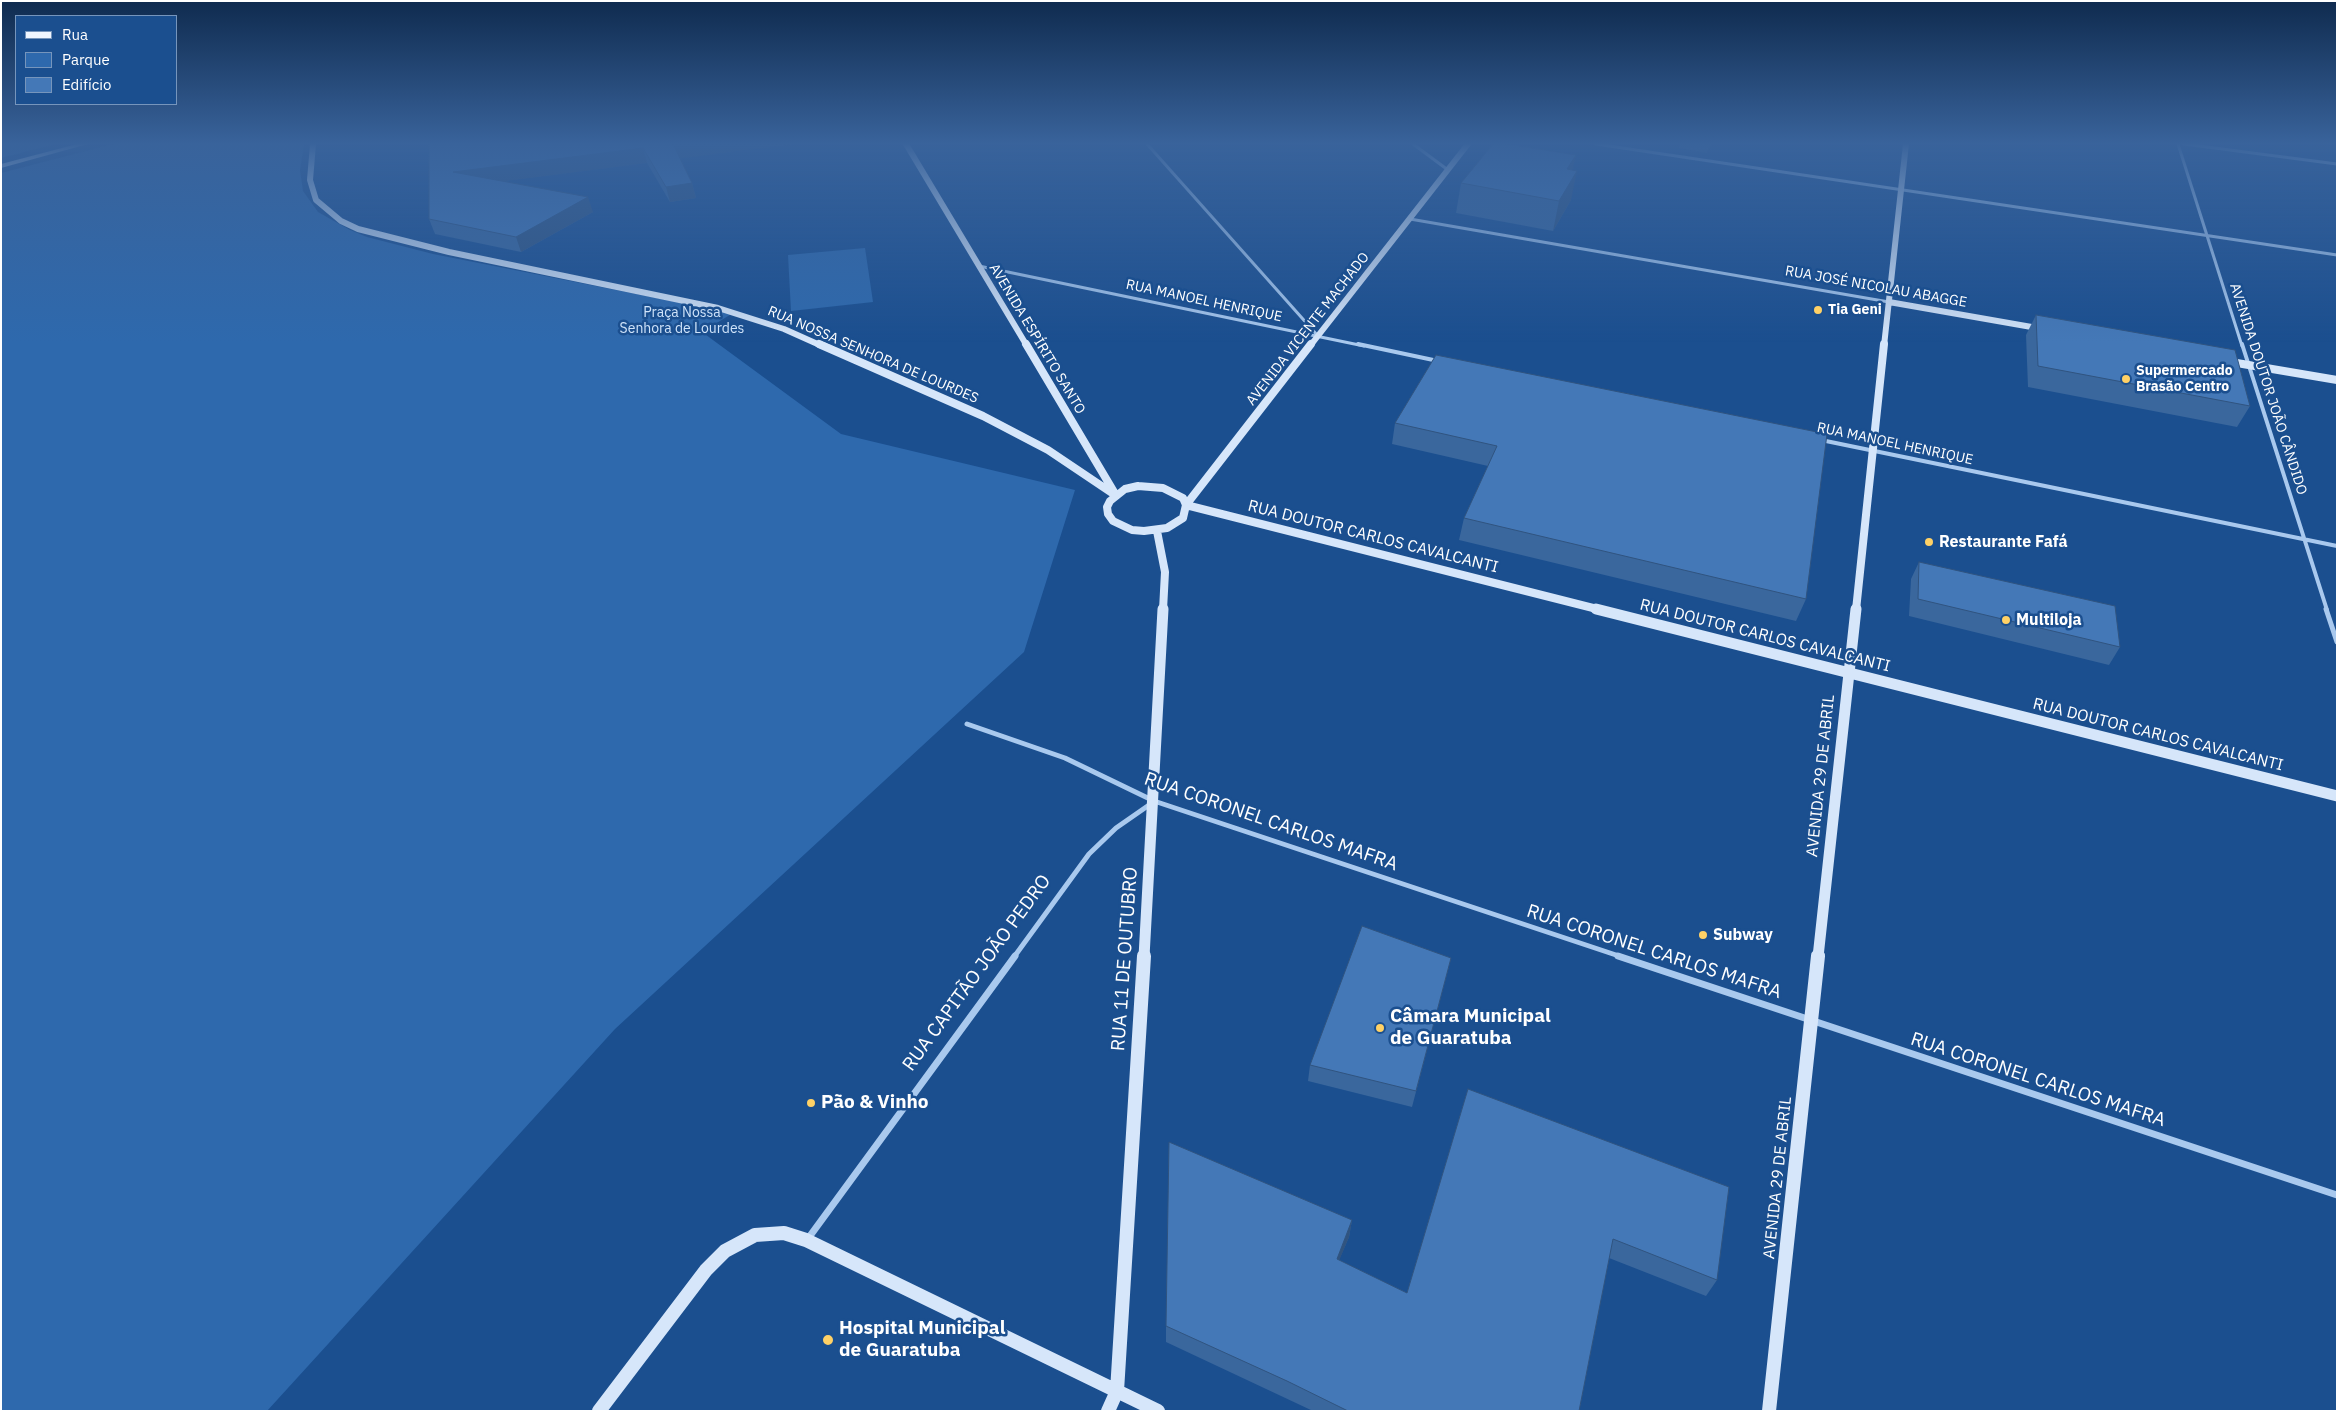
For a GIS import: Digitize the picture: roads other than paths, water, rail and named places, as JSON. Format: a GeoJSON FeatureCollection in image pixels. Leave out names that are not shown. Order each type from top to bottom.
{"type":"FeatureCollection","features":[{"type":"Feature","properties":{"kind":"main road","name":"RUA NOSSA SENHORA DE LOURDES"},"geometry":{"type":"LineString","coordinates":[[325,210],[341,221],[376,234],[449,252],[718,308],[784,329],[983,416],[1048,450],[1116,495]]}},
{"type":"Feature","properties":{"kind":"main road","name":"AVENIDA ESPÍRITO SANTO"},"geometry":{"type":"LineString","coordinates":[[945,210],[1116,495]]}},
{"type":"Feature","properties":{"kind":"main road","name":"AVENIDA VICENTE MACHADO"},"geometry":{"type":"LineString","coordinates":[[1186,506],[1417,210]]}},
{"type":"Feature","properties":{"kind":"main road","name":"AVENIDA 29 DE ABRIL"},"geometry":{"type":"LineString","coordinates":[[1769,1411],[1899,210]]}},
{"type":"Feature","properties":{"kind":"main road","name":"RUA JOSÉ NICOLAU ABAGGE"},"geometry":{"type":"LineString","coordinates":[[1889,302],[2054,331]]}},
{"type":"Feature","properties":{"kind":"main road"},"geometry":{"type":"LineString","coordinates":[[2219,360],[2337,380]]}},
{"type":"Feature","properties":{"kind":"main road"},"geometry":{"type":"LineString","coordinates":[[1151,486],[1174,492],[1182,498],[1186,506],[1186,512],[1177,524],[1157,531],[1132,530],[1113,521],[1108,514],[1107,507],[1116,495],[1125,490],[1151,486]]}},
{"type":"Feature","properties":{"kind":"main road","name":"RUA DOUTOR CARLOS CAVALCANTI"},"geometry":{"type":"LineString","coordinates":[[1186,506],[2337,796]]}},
{"type":"Feature","properties":{"kind":"main road","name":"RUA 11 DE OUTUBRO"},"geometry":{"type":"LineString","coordinates":[[1117,1391],[1154,801],[1165,572],[1157,531]]}},
{"type":"Feature","properties":{"kind":"main road"},"geometry":{"type":"LineString","coordinates":[[599,1411],[706,1270],[725,1251],[755,1235],[784,1233],[806,1240],[1158,1411]]}},
{"type":"Feature","properties":{"kind":"main road"},"geometry":{"type":"LineString","coordinates":[[1108,1411],[1117,1391]]}},
{"type":"Feature","properties":{"kind":"street"},"geometry":{"type":"LineString","coordinates":[[1205,210],[1318,337]]}},
{"type":"Feature","properties":{"kind":"street"},"geometry":{"type":"LineString","coordinates":[[2033,210],[2337,255]]}},
{"type":"Feature","properties":{"kind":"street","name":"AVENIDA DOUTOR JOÃO CÂNDIDO"},"geometry":{"type":"LineString","coordinates":[[2199,210],[2337,642]]}},
{"type":"Feature","properties":{"kind":"street","name":"RUA JOSÉ NICOLAU ABAGGE"},"geometry":{"type":"LineString","coordinates":[[1410,219],[1889,302]]}},
{"type":"Feature","properties":{"kind":"street","name":"RUA MANOEL HENRIQUE"},"geometry":{"type":"LineString","coordinates":[[978,266],[1445,363]]}},
{"type":"Feature","properties":{"kind":"street","name":"RUA MANOEL HENRIQUE"},"geometry":{"type":"LineString","coordinates":[[1814,438],[2337,546]]}},
{"type":"Feature","properties":{"kind":"street","name":"RUA CORONEL CARLOS MAFRA"},"geometry":{"type":"LineString","coordinates":[[967,724],[1064,758],[1154,801],[2337,1195]]}},
{"type":"Feature","properties":{"kind":"street","name":"RUA CAPITÃO JOÃO PEDRO"},"geometry":{"type":"LineString","coordinates":[[806,1240],[1089,854],[1116,828],[1154,801]]}},
{"type":"Feature","properties":{"kind":"place","name":"Tia Geni"},"geometry":{"type":"Point","coordinates":[1818,310]}},
{"type":"Feature","properties":{"kind":"place","name":"Supermercado Brasão Centro"},"geometry":{"type":"Point","coordinates":[2126,379]}},
{"type":"Feature","properties":{"kind":"place","name":"Restaurante Fafá"},"geometry":{"type":"Point","coordinates":[1929,542]}},
{"type":"Feature","properties":{"kind":"place","name":"Multiloja"},"geometry":{"type":"Point","coordinates":[2006,620]}},
{"type":"Feature","properties":{"kind":"place","name":"Subway"},"geometry":{"type":"Point","coordinates":[1703,935]}},
{"type":"Feature","properties":{"kind":"place","name":"Câmara Municipal de Guaratuba"},"geometry":{"type":"Point","coordinates":[1380,1028]}},
{"type":"Feature","properties":{"kind":"place","name":"Pão & Vinho"},"geometry":{"type":"Point","coordinates":[811,1103]}},
{"type":"Feature","properties":{"kind":"place","name":"Hospital Municipal de Guaratuba"},"geometry":{"type":"Point","coordinates":[828,1340]}},
{"type":"Feature","properties":{"kind":"park label","name":"Praça Nossa Senhora de Lourdes"},"geometry":{"type":"Point","coordinates":[682,322]}}]}
